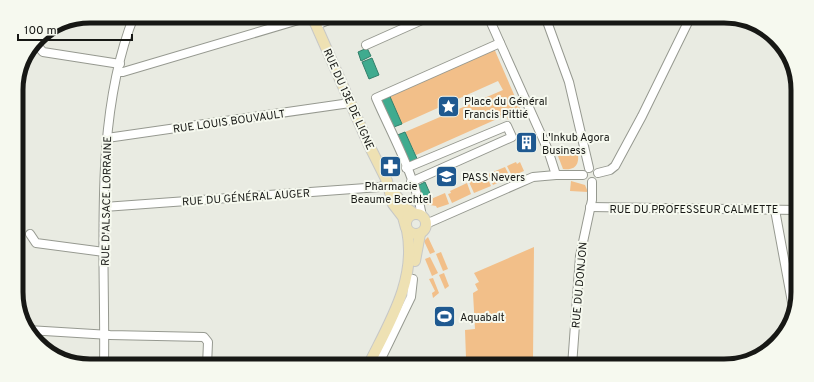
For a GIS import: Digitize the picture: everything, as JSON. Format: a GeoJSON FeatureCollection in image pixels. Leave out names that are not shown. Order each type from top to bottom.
{"type":"FeatureCollection","features":[{"type":"Feature","properties":{"kind":"main road","name":"RUE DU 13E DE LIGNE"},"geometry":{"type":"LineString","coordinates":[[316,23],[350,103],[387,182],[393,203],[403,217],[410,244],[410,260],[400,299],[371,359]]}},
{"type":"Feature","properties":{"kind":"main road","name":"RUE DU 13E DE LIGNE"},"geometry":{"type":"LineString","coordinates":[[387,182],[405,207],[422,218]]}},
{"type":"Feature","properties":{"kind":"main road"},"geometry":{"type":"LineString","coordinates":[[422,218],[425,230],[420,234],[414,235],[407,229],[407,220],[422,218]]}},
{"type":"Feature","properties":{"kind":"main road","name":"RUE DU 13E DE LIGNE"},"geometry":{"type":"LineString","coordinates":[[400,299],[408,292],[413,279],[420,234]]}},
{"type":"Feature","properties":{"kind":"street","name":"RUE D'ALSACE LORRAINE"},"geometry":{"type":"LineString","coordinates":[[104,359],[104,207],[107,138],[119,68],[131,23]]}},
{"type":"Feature","properties":{"kind":"street"},"geometry":{"type":"LineString","coordinates":[[39,47],[43,52],[119,68],[152,64],[300,23]]}},
{"type":"Feature","properties":{"kind":"street"},"geometry":{"type":"LineString","coordinates":[[366,44],[415,23]]}},
{"type":"Feature","properties":{"kind":"street"},"geometry":{"type":"LineString","coordinates":[[491,23],[548,150],[556,175]]}},
{"type":"Feature","properties":{"kind":"street"},"geometry":{"type":"LineString","coordinates":[[548,23],[569,82],[589,168]]}},
{"type":"Feature","properties":{"kind":"street"},"geometry":{"type":"LineString","coordinates":[[598,173],[610,170],[615,166],[642,116],[688,23]]}},
{"type":"Feature","properties":{"kind":"street"},"geometry":{"type":"LineString","coordinates":[[500,43],[376,98],[412,182],[422,218],[437,218],[533,177],[583,175]]}},
{"type":"Feature","properties":{"kind":"street","name":"RUE LOUIS BOUVAULT"},"geometry":{"type":"LineString","coordinates":[[107,138],[350,103]]}},
{"type":"Feature","properties":{"kind":"street"},"geometry":{"type":"LineString","coordinates":[[406,168],[507,126],[512,137],[412,182]]}},
{"type":"Feature","properties":{"kind":"street"},"geometry":{"type":"LineString","coordinates":[[583,175],[585,170],[589,168],[595,169],[598,173]]}},
{"type":"Feature","properties":{"kind":"street"},"geometry":{"type":"LineString","coordinates":[[583,175],[586,180],[592,182],[597,178],[598,173]]}},
{"type":"Feature","properties":{"kind":"street","name":"RUE DU GÉNÉRAL AUGER"},"geometry":{"type":"LineString","coordinates":[[104,207],[380,187],[387,182]]}},
{"type":"Feature","properties":{"kind":"street","name":"RUE DU DONJON"},"geometry":{"type":"LineString","coordinates":[[573,359],[580,256],[592,200],[592,182]]}},
{"type":"Feature","properties":{"kind":"street","name":"RUE DU PROFESSEUR CALMETTE"},"geometry":{"type":"LineString","coordinates":[[590,207],[791,210]]}},
{"type":"Feature","properties":{"kind":"street"},"geometry":{"type":"LineString","coordinates":[[775,210],[791,295]]}},
{"type":"Feature","properties":{"kind":"street"},"geometry":{"type":"LineString","coordinates":[[30,234],[36,243],[104,252]]}},
{"type":"Feature","properties":{"kind":"street"},"geometry":{"type":"LineString","coordinates":[[381,359],[412,297],[413,279]]}},
{"type":"Feature","properties":{"kind":"street"},"geometry":{"type":"LineString","coordinates":[[35,330],[204,337],[208,342],[207,359]]}},
{"type":"Feature","properties":{"kind":"shaded area","name":"Place du Général Francis Pittié"},"geometry":{"type":"Polygon","coordinates":[[[493,46],[522,113],[508,120],[506,115],[416,155],[405,132],[503,90],[498,81],[402,124],[388,92],[493,46]]]}},
{"type":"Feature","properties":{"kind":"shaded area"},"geometry":{"type":"Polygon","coordinates":[[[367,48],[371,56],[361,61],[358,52],[367,48]]]}},
{"type":"Feature","properties":{"kind":"shaded area"},"geometry":{"type":"Polygon","coordinates":[[[372,58],[379,75],[369,79],[362,62],[372,58]]]}},
{"type":"Feature","properties":{"kind":"shaded area"},"geometry":{"type":"Polygon","coordinates":[[[388,92],[402,124],[391,128],[378,97],[388,92]]]}},
{"type":"Feature","properties":{"kind":"shaded area"},"geometry":{"type":"Polygon","coordinates":[[[405,132],[419,163],[408,167],[395,136],[405,132]]]}},
{"type":"Feature","properties":{"kind":"shaded area"},"geometry":{"type":"Polygon","coordinates":[[[577,149],[578,161],[575,167],[563,169],[558,156],[577,149]]]}},
{"type":"Feature","properties":{"kind":"shaded area"},"geometry":{"type":"Polygon","coordinates":[[[516,162],[517,164],[520,162],[524,171],[512,176],[507,166],[516,162]]]}},
{"type":"Feature","properties":{"kind":"shaded area"},"geometry":{"type":"Polygon","coordinates":[[[505,167],[510,177],[493,185],[488,174],[505,167]]]}},
{"type":"Feature","properties":{"kind":"shaded area"},"geometry":{"type":"Polygon","coordinates":[[[482,177],[487,177],[491,186],[474,193],[469,182],[482,177]]]}},
{"type":"Feature","properties":{"kind":"shaded area"},"geometry":{"type":"Polygon","coordinates":[[[571,181],[585,185],[588,192],[570,191],[571,181]]]}},
{"type":"Feature","properties":{"kind":"shaded area"},"geometry":{"type":"Polygon","coordinates":[[[425,182],[432,198],[424,202],[417,186],[425,182]]]}},
{"type":"Feature","properties":{"kind":"shaded area"},"geometry":{"type":"Polygon","coordinates":[[[467,183],[471,194],[452,203],[448,194],[451,193],[450,191],[467,183]]]}},
{"type":"Feature","properties":{"kind":"shaded area"},"geometry":{"type":"Polygon","coordinates":[[[445,193],[449,204],[437,208],[436,206],[424,204],[424,202],[445,193]]]}},
{"type":"Feature","properties":{"kind":"shaded area"},"geometry":{"type":"Polygon","coordinates":[[[428,237],[435,252],[430,254],[424,241],[428,237]]]}},
{"type":"Feature","properties":{"kind":"shaded area"},"geometry":{"type":"Polygon","coordinates":[[[534,247],[533,359],[461,359],[466,358],[465,330],[475,329],[473,293],[478,290],[475,284],[479,282],[474,273],[534,247]]]}},
{"type":"Feature","properties":{"kind":"shaded area"},"geometry":{"type":"Polygon","coordinates":[[[441,252],[448,269],[443,271],[436,254],[441,252]]]}},
{"type":"Feature","properties":{"kind":"shaded area"},"geometry":{"type":"Polygon","coordinates":[[[430,257],[438,273],[432,276],[425,259],[430,257]]]}},
{"type":"Feature","properties":{"kind":"shaded area"},"geometry":{"type":"Polygon","coordinates":[[[444,273],[449,286],[445,289],[439,275],[444,273]]]}},
{"type":"Feature","properties":{"kind":"shaded area"},"geometry":{"type":"Polygon","coordinates":[[[433,278],[439,293],[433,298],[432,293],[435,291],[429,279],[433,278]]]}},
{"type":"Feature","properties":{"kind":"place","name":"Place du Général Francis Pittié"},"geometry":{"type":"Point","coordinates":[449,107]}},
{"type":"Feature","properties":{"kind":"place","name":"L'Inkub Agora Business"},"geometry":{"type":"Point","coordinates":[527,143]}},
{"type":"Feature","properties":{"kind":"place","name":"Pharmacie Beaume Bechtel"},"geometry":{"type":"Point","coordinates":[391,166]}},
{"type":"Feature","properties":{"kind":"place","name":"PASS Nevers"},"geometry":{"type":"Point","coordinates":[447,177]}},
{"type":"Feature","properties":{"kind":"place","name":"Aquabalt"},"geometry":{"type":"Point","coordinates":[444,317]}}]}
